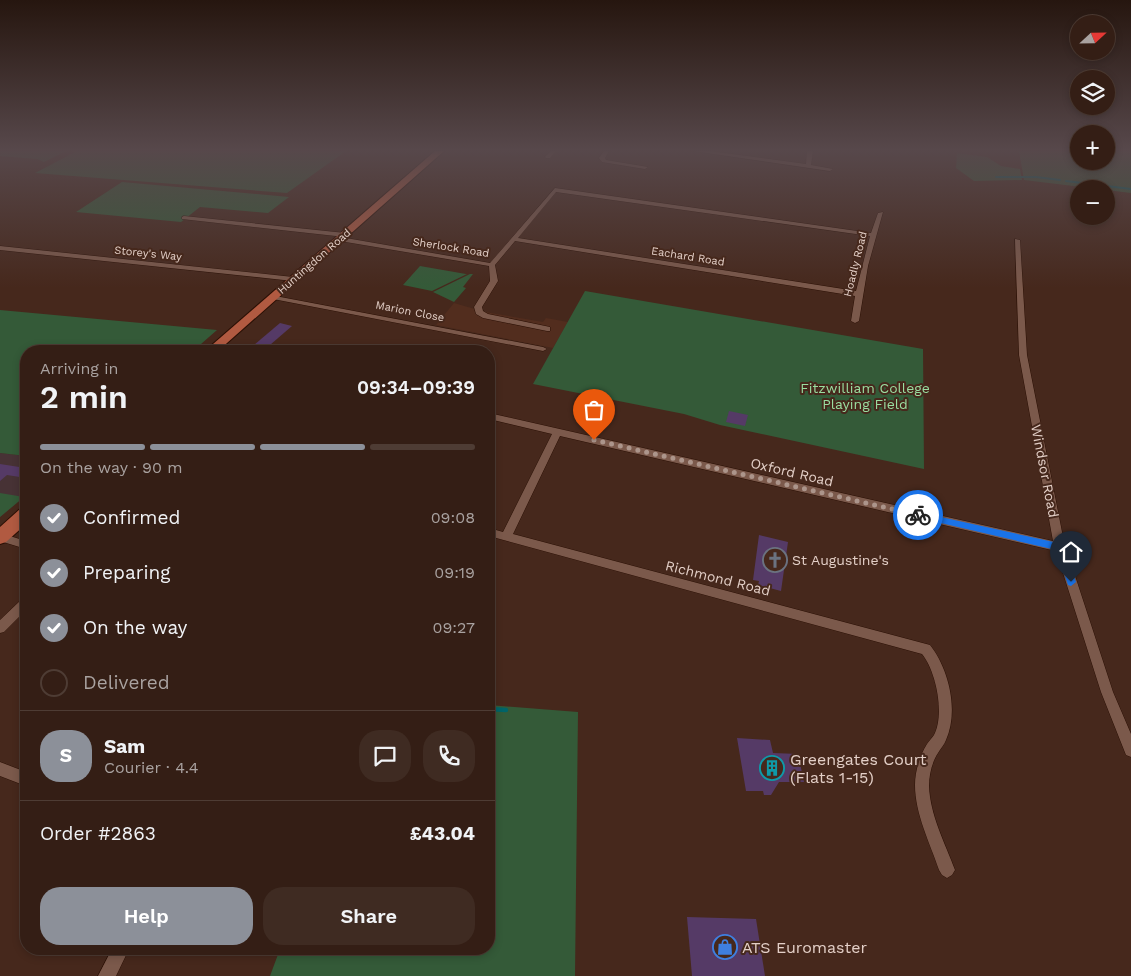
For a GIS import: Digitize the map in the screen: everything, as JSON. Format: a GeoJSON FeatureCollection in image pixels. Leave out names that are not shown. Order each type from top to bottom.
{"type":"FeatureCollection","features":[{"type":"Feature","properties":{"kind":"main road","name":"Huntingdon Road"},"geometry":{"type":"LineString","coordinates":[[218,345],[389,197]]}},
{"type":"Feature","properties":{"kind":"main road"},"geometry":{"type":"LineString","coordinates":[[0,537],[20,519]]}},
{"type":"Feature","properties":{"kind":"street","name":"Sherlock Road"},"geometry":{"type":"LineString","coordinates":[[184,218],[343,237],[492,265],[549,197]]}},
{"type":"Feature","properties":{"kind":"street","name":"Sherlock Road"},"geometry":{"type":"LineString","coordinates":[[600,197],[873,235]]}},
{"type":"Feature","properties":{"kind":"street","name":"Hoadly Road"},"geometry":{"type":"LineString","coordinates":[[855,321],[858,294],[873,235],[881,213]]}},
{"type":"Feature","properties":{"kind":"street","name":"Eachard Road"},"geometry":{"type":"LineString","coordinates":[[514,239],[858,294]]}},
{"type":"Feature","properties":{"kind":"street","name":"Windsor Road"},"geometry":{"type":"LineString","coordinates":[[1017,240],[1023,355],[1060,547],[1107,692],[1131,750]]}},
{"type":"Feature","properties":{"kind":"street","name":"Storey's Way"},"geometry":{"type":"LineString","coordinates":[[0,248],[293,279]]}},
{"type":"Feature","properties":{"kind":"street"},"geometry":{"type":"LineString","coordinates":[[492,265],[494,281],[478,307],[479,312],[486,316],[547,328]]}},
{"type":"Feature","properties":{"kind":"street","name":"Marion Close"},"geometry":{"type":"LineString","coordinates":[[273,297],[543,349]]}},
{"type":"Feature","properties":{"kind":"street","name":"Oxford Road"},"geometry":{"type":"LineString","coordinates":[[495,417],[713,469],[1060,547]]}},
{"type":"Feature","properties":{"kind":"street"},"geometry":{"type":"LineString","coordinates":[[506,537],[558,432]]}},
{"type":"Feature","properties":{"kind":"street","name":"Richmond Road"},"geometry":{"type":"LineString","coordinates":[[495,534],[921,646],[935,660],[942,690],[945,724],[940,739],[927,760],[922,787],[927,813],[947,870]]}},
{"type":"Feature","properties":{"kind":"street"},"geometry":{"type":"LineString","coordinates":[[0,537],[20,543]]}},
{"type":"Feature","properties":{"kind":"street"},"geometry":{"type":"LineString","coordinates":[[0,628],[20,609]]}},
{"type":"Feature","properties":{"kind":"street"},"geometry":{"type":"LineString","coordinates":[[0,769],[20,777]]}},
{"type":"Feature","properties":{"kind":"street"},"geometry":{"type":"LineString","coordinates":[[107,976],[118,955]]}},
{"type":"Feature","properties":{"kind":"shaded area"},"geometry":{"type":"Polygon","coordinates":[[[454,303],[485,312],[543,322],[546,318],[568,322],[553,348],[436,325],[454,303]]]}},
{"type":"Feature","properties":{"kind":"shaded area"},"geometry":{"type":"Polygon","coordinates":[[[0,453],[20,455],[20,500],[0,517],[0,453]]]}},
{"type":"Feature","properties":{"kind":"green space"},"geometry":{"type":"Polygon","coordinates":[[[100,197],[289,197],[268,213],[200,207],[181,222],[76,212],[100,197]]]}},
{"type":"Feature","properties":{"kind":"green space"},"geometry":{"type":"Polygon","coordinates":[[[420,266],[467,274],[432,291],[403,285],[420,266]]]}},
{"type":"Feature","properties":{"kind":"green space"},"geometry":{"type":"Polygon","coordinates":[[[473,274],[463,287],[466,288],[454,302],[433,292],[473,274]]]}},
{"type":"Feature","properties":{"kind":"green space","name":"Fitzwilliam College Playing Field"},"geometry":{"type":"Polygon","coordinates":[[[585,291],[923,349],[924,469],[720,425],[684,414],[533,384],[585,291]]]}},
{"type":"Feature","properties":{"kind":"green space"},"geometry":{"type":"Polygon","coordinates":[[[0,310],[217,330],[200,345],[20,345],[20,455],[0,453],[0,310]]]}},
{"type":"Feature","properties":{"kind":"green space"},"geometry":{"type":"Polygon","coordinates":[[[0,493],[20,496],[20,500],[0,517],[0,493]]]}},
{"type":"Feature","properties":{"kind":"green space"},"geometry":{"type":"Polygon","coordinates":[[[495,705],[578,712],[575,976],[270,976],[278,955],[495,955],[495,705]]]}},
{"type":"Feature","properties":{"kind":"building"},"geometry":{"type":"Polygon","coordinates":[[[280,323],[292,326],[270,345],[254,345],[280,323]]]}},
{"type":"Feature","properties":{"kind":"building"},"geometry":{"type":"Polygon","coordinates":[[[729,411],[748,415],[745,426],[726,422],[729,411]]]}},
{"type":"Feature","properties":{"kind":"building"},"geometry":{"type":"Polygon","coordinates":[[[0,464],[20,467],[20,477],[7,475],[0,481],[0,464]]]}},
{"type":"Feature","properties":{"kind":"building","name":"St Augustine's"},"geometry":{"type":"Polygon","coordinates":[[[759,535],[788,542],[781,591],[758,585],[759,581],[753,580],[759,535]]]}},
{"type":"Feature","properties":{"kind":"building","name":"Greengates Court (Flats 1-15)"},"geometry":{"type":"Polygon","coordinates":[[[737,738],[770,740],[773,753],[798,754],[804,782],[779,782],[771,795],[764,795],[763,791],[746,791],[737,738]]]}},
{"type":"Feature","properties":{"kind":"building","name":"ATS Euromaster"},"geometry":{"type":"Polygon","coordinates":[[[687,917],[756,919],[765,976],[692,976],[687,917]]]}},
{"type":"Feature","properties":{"kind":"waterway"},"geometry":{"type":"LineString","coordinates":[[495,709],[506,710]]}},
{"type":"Feature","properties":{"kind":"way so far"},"geometry":{"type":"LineString","coordinates":[[594,440],[918,515]]}},
{"type":"Feature","properties":{"kind":"place","name":"St Augustine's"},"geometry":{"type":"Point","coordinates":[775,560]}},
{"type":"Feature","properties":{"kind":"place","name":"Greengates Court (Flats 1-15)"},"geometry":{"type":"Point","coordinates":[772,768]}},
{"type":"Feature","properties":{"kind":"place","name":"ATS Euromaster"},"geometry":{"type":"Point","coordinates":[725,947]}},
{"type":"Feature","properties":{"kind":"route"},"geometry":{"type":"LineString","coordinates":[[918,515],[1060,547],[1071,582]]}}]}
